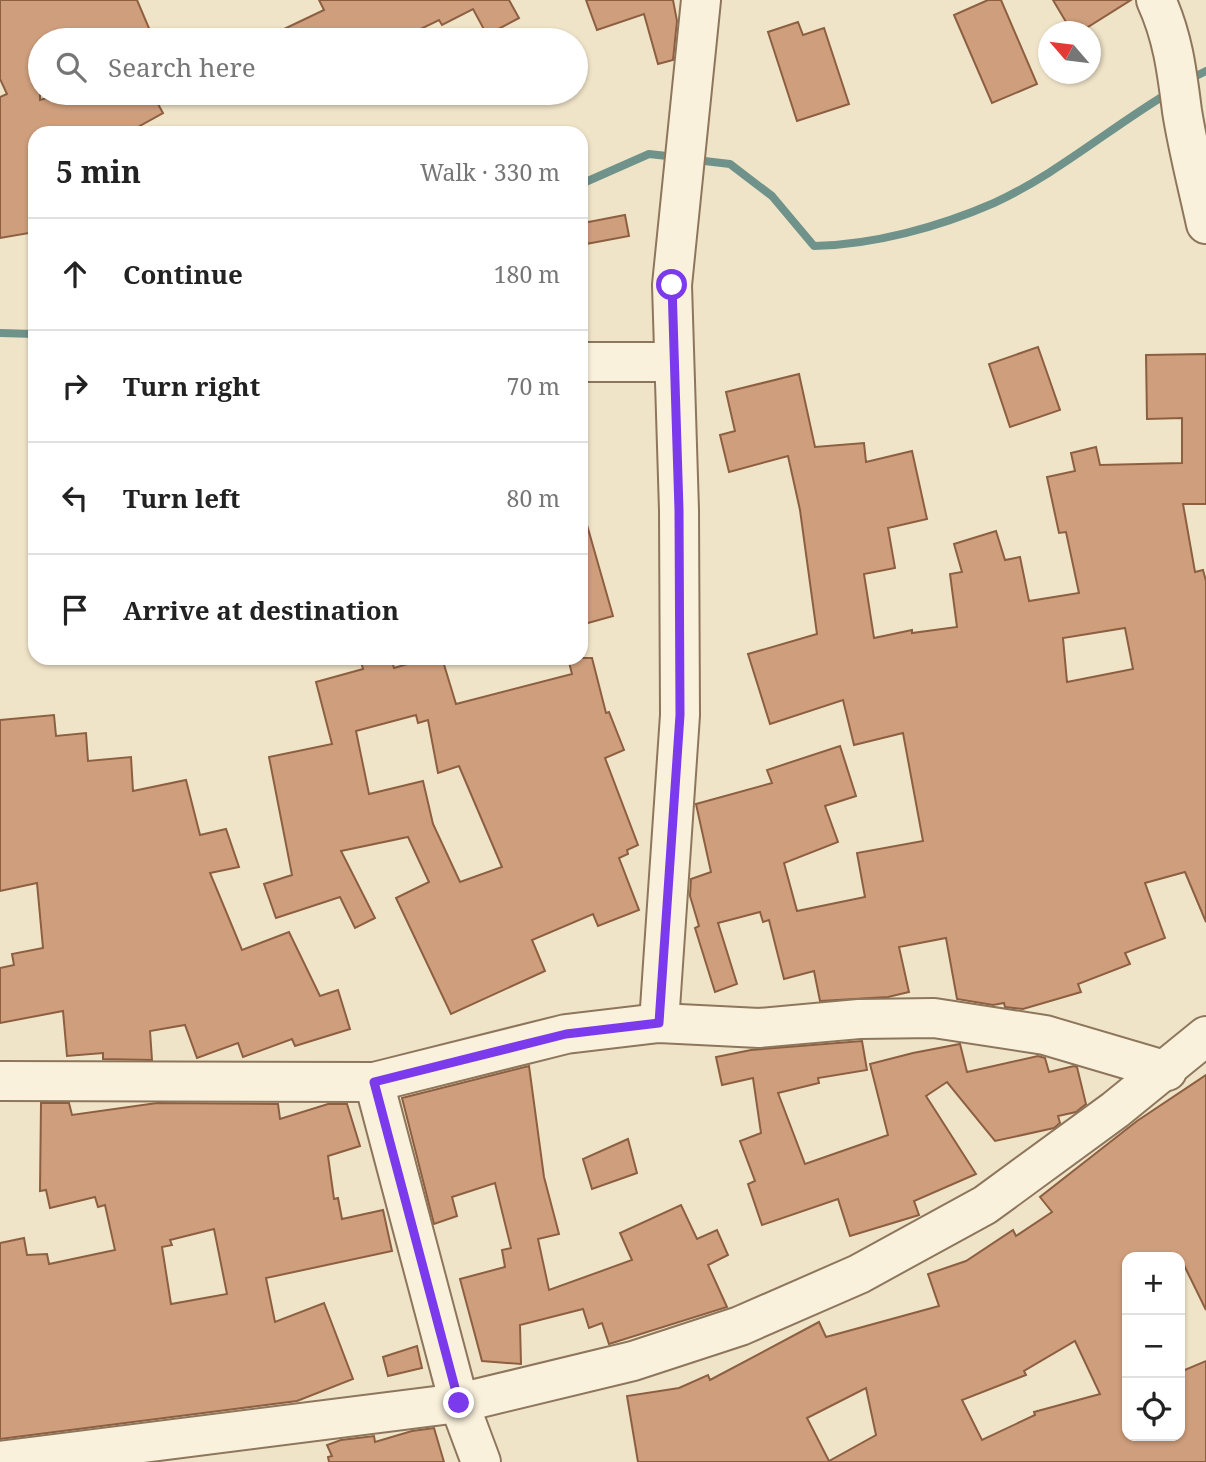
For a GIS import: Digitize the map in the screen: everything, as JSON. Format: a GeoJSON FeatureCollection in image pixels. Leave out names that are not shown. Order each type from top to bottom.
{"type":"FeatureCollection","features":[{"type":"Feature","properties":{"kind":"street"},"geometry":{"type":"LineString","coordinates":[[659,1023],[680,715],[679,510],[672,285],[680,183],[701,0]]}},
{"type":"Feature","properties":{"kind":"street"},"geometry":{"type":"LineString","coordinates":[[1156,0],[1167,23],[1178,64],[1183,113],[1206,224]]}},
{"type":"Feature","properties":{"kind":"street"},"geometry":{"type":"LineString","coordinates":[[588,362],[673,362]]}},
{"type":"Feature","properties":{"kind":"street"},"geometry":{"type":"LineString","coordinates":[[0,1080],[374,1082],[566,1034],[659,1023],[759,1028],[859,1019],[934,1018],[1045,1035],[1167,1070]]}},
{"type":"Feature","properties":{"kind":"street"},"geometry":{"type":"LineString","coordinates":[[0,1461],[459,1403],[645,1357],[740,1326],[859,1274],[985,1205],[1167,1070],[1206,1036]]}},
{"type":"Feature","properties":{"kind":"street"},"geometry":{"type":"LineString","coordinates":[[374,1082],[459,1403],[481,1462]]}},
{"type":"Feature","properties":{"kind":"building"},"geometry":{"type":"Polygon","coordinates":[[[0,0],[137,0],[149,28],[28,28],[28,105],[159,105],[163,113],[140,126],[28,126],[28,233],[0,238],[0,97],[7,94],[0,79],[0,0]]]}},
{"type":"Feature","properties":{"kind":"building"},"geometry":{"type":"Polygon","coordinates":[[[319,0],[509,0],[519,18],[500,28],[483,28],[473,9],[442,25],[439,20],[423,28],[286,28],[324,10],[319,0]]]}},
{"type":"Feature","properties":{"kind":"building"},"geometry":{"type":"Polygon","coordinates":[[[586,0],[673,0],[677,21],[673,60],[658,64],[644,14],[597,30],[586,0]]]}},
{"type":"Feature","properties":{"kind":"building"},"geometry":{"type":"Polygon","coordinates":[[[988,0],[1001,0],[1037,84],[992,103],[954,15],[988,0]]]}},
{"type":"Feature","properties":{"kind":"building"},"geometry":{"type":"Polygon","coordinates":[[[1053,0],[1131,0],[1098,21],[1065,21],[1053,0]]]}},
{"type":"Feature","properties":{"kind":"building"},"geometry":{"type":"Polygon","coordinates":[[[798,22],[803,35],[824,28],[849,104],[797,121],[768,32],[798,22]]]}},
{"type":"Feature","properties":{"kind":"building"},"geometry":{"type":"Polygon","coordinates":[[[625,215],[629,236],[588,244],[588,222],[625,215]]]}},
{"type":"Feature","properties":{"kind":"building"},"geometry":{"type":"Polygon","coordinates":[[[1038,347],[1060,410],[1010,427],[989,364],[1038,347]]]}},
{"type":"Feature","properties":{"kind":"building"},"geometry":{"type":"Polygon","coordinates":[[[1206,354],[1206,504],[1183,504],[1195,572],[1203,570],[1206,581],[1206,922],[1185,872],[1145,883],[1165,938],[1125,953],[1130,964],[1078,984],[1081,992],[1023,1009],[1005,1007],[1004,1003],[993,1005],[957,999],[946,938],[899,947],[909,992],[888,997],[820,1001],[814,971],[784,979],[769,920],[763,922],[760,912],[718,923],[737,984],[715,992],[695,928],[699,926],[690,896],[691,879],[711,872],[696,804],[772,783],[767,770],[840,746],[856,796],[825,806],[838,842],[784,863],[797,911],[865,897],[857,853],[923,841],[903,733],[854,745],[843,700],[770,724],[748,654],[817,634],[800,510],[788,456],[729,472],[720,435],[735,431],[726,392],[799,374],[815,447],[864,443],[866,462],[912,451],[927,519],[888,528],[895,568],[864,574],[874,638],[912,630],[912,633],[957,627],[950,574],[962,572],[954,544],[996,531],[1005,560],[1020,557],[1029,601],[1079,593],[1066,532],[1059,533],[1047,477],[1075,471],[1071,453],[1096,447],[1100,465],[1182,463],[1182,418],[1147,419],[1146,355],[1206,354]],[[1125,628],[1063,638],[1067,682],[1133,669],[1125,628]]]}},
{"type":"Feature","properties":{"kind":"building"},"geometry":{"type":"Polygon","coordinates":[[[588,528],[613,616],[588,623],[588,528]]]}},
{"type":"Feature","properties":{"kind":"building"},"geometry":{"type":"Polygon","coordinates":[[[588,658],[592,658],[606,713],[609,712],[624,750],[605,758],[638,845],[619,858],[639,910],[598,926],[593,914],[532,940],[545,971],[451,1014],[396,898],[429,882],[408,837],[341,851],[375,918],[355,928],[340,897],[276,918],[264,884],[292,875],[269,757],[332,744],[316,682],[363,669],[362,665],[393,665],[394,668],[404,665],[444,665],[456,704],[572,674],[570,665],[588,665],[588,658]],[[416,715],[356,731],[369,794],[423,781],[433,824],[460,882],[502,867],[459,766],[438,773],[428,720],[418,723],[416,715]]]}},
{"type":"Feature","properties":{"kind":"building"},"geometry":{"type":"Polygon","coordinates":[[[54,715],[56,736],[86,733],[88,761],[131,757],[133,791],[186,780],[200,835],[226,829],[239,867],[210,873],[242,950],[289,932],[320,996],[338,990],[350,1029],[295,1046],[292,1039],[243,1057],[238,1043],[197,1058],[185,1025],[150,1031],[152,1060],[103,1059],[103,1053],[67,1056],[63,1011],[0,1023],[0,968],[14,965],[12,954],[43,948],[37,883],[0,891],[0,720],[54,715]]]}},
{"type":"Feature","properties":{"kind":"building"},"geometry":{"type":"Polygon","coordinates":[[[862,1041],[867,1070],[818,1078],[819,1083],[778,1093],[805,1164],[888,1135],[870,1064],[913,1053],[960,1044],[967,1072],[1038,1056],[1045,1058],[1049,1072],[1074,1066],[1077,1067],[1086,1104],[1076,1112],[1058,1116],[1060,1123],[1054,1128],[995,1141],[947,1082],[926,1096],[976,1174],[914,1201],[919,1215],[850,1236],[838,1199],[762,1225],[748,1184],[755,1181],[740,1141],[761,1133],[753,1078],[722,1085],[716,1057],[751,1050],[862,1041]]]}},
{"type":"Feature","properties":{"kind":"building"},"geometry":{"type":"Polygon","coordinates":[[[529,1066],[544,1177],[559,1234],[538,1239],[549,1290],[632,1260],[620,1233],[681,1205],[697,1239],[717,1230],[728,1255],[708,1265],[727,1307],[609,1344],[602,1323],[589,1328],[583,1309],[520,1325],[521,1364],[482,1361],[460,1279],[505,1267],[502,1250],[511,1248],[495,1183],[452,1197],[457,1216],[434,1224],[402,1098],[529,1066]]]}},
{"type":"Feature","properties":{"kind":"building"},"geometry":{"type":"Polygon","coordinates":[[[1206,1075],[1206,1310],[1185,1267],[1185,1252],[1122,1252],[1122,1441],[1185,1441],[1185,1370],[1206,1361],[1206,1462],[638,1462],[627,1396],[679,1388],[708,1375],[710,1380],[819,1322],[826,1337],[939,1306],[928,1274],[966,1261],[1013,1230],[1016,1236],[1052,1212],[1040,1197],[1137,1121],[1206,1075]],[[1075,1341],[1024,1371],[1026,1375],[962,1400],[982,1440],[1035,1415],[1034,1412],[1100,1394],[1075,1341]],[[866,1388],[807,1418],[829,1461],[876,1435],[866,1388]]]}},
{"type":"Feature","properties":{"kind":"building"},"geometry":{"type":"Polygon","coordinates":[[[41,1103],[69,1103],[72,1115],[157,1103],[278,1104],[280,1119],[328,1104],[347,1104],[360,1146],[328,1156],[334,1199],[338,1198],[342,1219],[383,1210],[392,1251],[266,1278],[275,1322],[324,1303],[353,1379],[297,1401],[0,1439],[0,1243],[24,1238],[27,1255],[47,1254],[49,1264],[115,1250],[105,1205],[98,1207],[95,1197],[50,1208],[46,1190],[40,1191],[41,1103]],[[214,1229],[170,1240],[172,1245],[162,1247],[171,1304],[227,1294],[214,1229]]]}},
{"type":"Feature","properties":{"kind":"building"},"geometry":{"type":"Polygon","coordinates":[[[628,1139],[637,1173],[592,1189],[583,1159],[628,1139]]]}},
{"type":"Feature","properties":{"kind":"building"},"geometry":{"type":"Polygon","coordinates":[[[417,1346],[422,1368],[388,1376],[383,1357],[417,1346]]]}},
{"type":"Feature","properties":{"kind":"building"},"geometry":{"type":"Polygon","coordinates":[[[434,1428],[444,1462],[329,1462],[328,1457],[332,1456],[327,1445],[341,1440],[374,1436],[375,1442],[412,1431],[434,1428]]]}},
{"type":"Feature","properties":{"kind":"waterway"},"geometry":{"type":"LineString","coordinates":[[1190,79],[1206,71]]}},
{"type":"Feature","properties":{"kind":"waterway"},"geometry":{"type":"LineString","coordinates":[[696,160],[730,164],[772,196],[814,246],[859,242],[928,227],[994,203],[1040,178],[1170,92]]}},
{"type":"Feature","properties":{"kind":"waterway"},"geometry":{"type":"LineString","coordinates":[[588,181],[649,154],[676,157]]}},
{"type":"Feature","properties":{"kind":"waterway"},"geometry":{"type":"LineString","coordinates":[[0,333],[28,334]]}},
{"type":"Feature","properties":{"kind":"route"},"geometry":{"type":"LineString","coordinates":[[459,1403],[374,1082],[566,1034],[659,1023],[680,715],[679,510],[672,285]]}}]}
